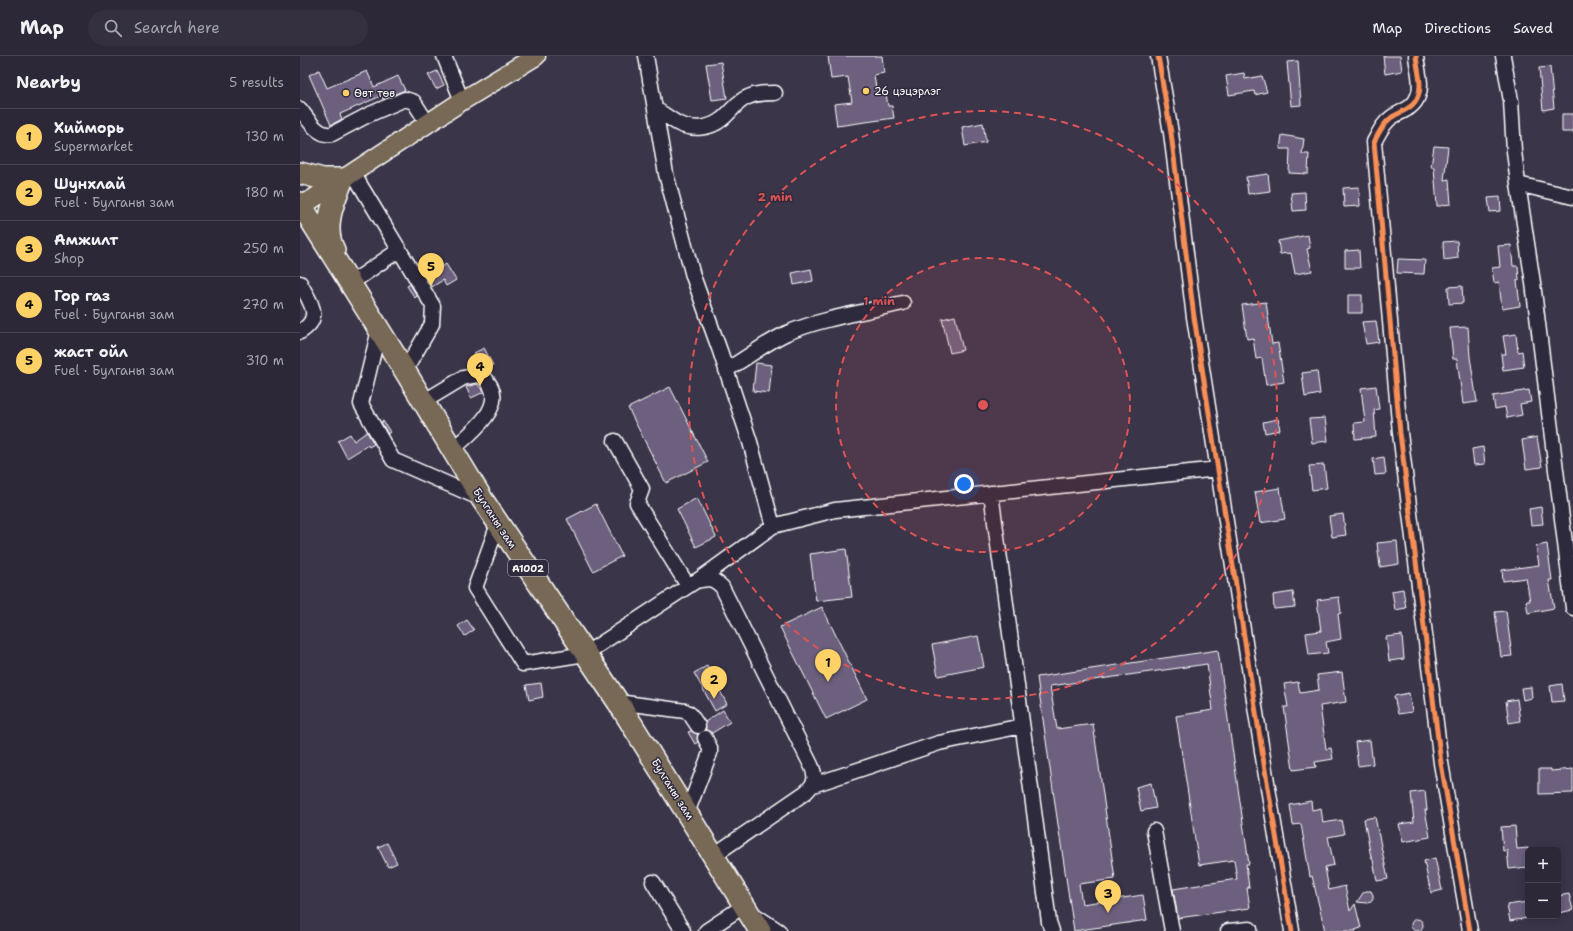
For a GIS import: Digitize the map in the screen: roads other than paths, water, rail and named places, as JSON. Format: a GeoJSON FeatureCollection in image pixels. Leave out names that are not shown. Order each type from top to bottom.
{"type":"FeatureCollection","features":[{"type":"Feature","properties":{"kind":"highway"},"geometry":{"type":"LineString","coordinates":[[300,173],[323,179],[348,176]]}},
{"type":"Feature","properties":{"kind":"highway"},"geometry":{"type":"LineString","coordinates":[[348,176],[334,200],[329,222],[329,232],[332,247],[351,283]]}},
{"type":"Feature","properties":{"kind":"highway","name":"Булганы зам"},"geometry":{"type":"LineString","coordinates":[[301,206],[351,283],[482,499],[618,702],[760,931]]}},
{"type":"Feature","properties":{"kind":"main road"},"geometry":{"type":"LineString","coordinates":[[301,206],[462,101],[536,56]]}},
{"type":"Feature","properties":{"kind":"street"},"geometry":{"type":"LineString","coordinates":[[444,56],[462,101]]}},
{"type":"Feature","properties":{"kind":"street"},"geometry":{"type":"LineString","coordinates":[[646,56],[666,174],[693,276],[750,442],[773,526]]}},
{"type":"Feature","properties":{"kind":"street"},"geometry":{"type":"LineString","coordinates":[[1158,56],[1171,133],[1194,317],[1264,770],[1292,931]]}},
{"type":"Feature","properties":{"kind":"street"},"geometry":{"type":"LineString","coordinates":[[1416,56],[1420,82],[1418,96],[1412,107],[1391,118],[1381,128],[1374,142],[1401,440],[1441,763],[1470,931]]}},
{"type":"Feature","properties":{"kind":"street"},"geometry":{"type":"LineString","coordinates":[[1503,56],[1511,101],[1514,151],[1518,184],[1533,283],[1573,608]]}},
{"type":"Feature","properties":{"kind":"street"},"geometry":{"type":"LineString","coordinates":[[655,109],[678,124],[707,128],[722,120],[737,104],[747,97],[761,93],[775,94]]}},
{"type":"Feature","properties":{"kind":"street"},"geometry":{"type":"LineString","coordinates":[[300,109],[320,132],[326,135],[332,134],[405,98],[414,102],[428,124]]}},
{"type":"Feature","properties":{"kind":"street"},"geometry":{"type":"LineString","coordinates":[[348,176],[399,250],[433,306],[432,324],[405,371]]}},
{"type":"Feature","properties":{"kind":"street"},"geometry":{"type":"LineString","coordinates":[[1518,184],[1573,197]]}},
{"type":"Feature","properties":{"kind":"street"},"geometry":{"type":"LineString","coordinates":[[351,283],[399,250]]}},
{"type":"Feature","properties":{"kind":"street"},"geometry":{"type":"LineString","coordinates":[[300,283],[314,311],[313,320],[308,327],[300,332]]}},
{"type":"Feature","properties":{"kind":"street"},"geometry":{"type":"LineString","coordinates":[[726,370],[772,340],[788,333],[813,324],[903,303]]}},
{"type":"Feature","properties":{"kind":"street"},"geometry":{"type":"LineString","coordinates":[[379,330],[361,404],[393,460],[482,499]]}},
{"type":"Feature","properties":{"kind":"street"},"geometry":{"type":"LineString","coordinates":[[423,402],[463,378],[478,375],[487,379],[493,390],[494,399],[492,405],[482,422],[452,450]]}},
{"type":"Feature","properties":{"kind":"street"},"geometry":{"type":"LineString","coordinates":[[615,441],[642,489],[637,504],[692,584]]}},
{"type":"Feature","properties":{"kind":"street"},"geometry":{"type":"LineString","coordinates":[[498,524],[475,588],[523,664],[586,654],[692,584],[773,526],[835,510],[1218,469]]}},
{"type":"Feature","properties":{"kind":"street"},"geometry":{"type":"LineString","coordinates":[[991,493],[1049,922],[1052,931]]}},
{"type":"Feature","properties":{"kind":"street"},"geometry":{"type":"LineString","coordinates":[[692,584],[705,579],[715,580],[722,587],[811,765],[815,776],[813,785]]}},
{"type":"Feature","properties":{"kind":"street"},"geometry":{"type":"LineString","coordinates":[[618,702],[685,711],[690,714],[710,748],[710,753],[687,812]]}},
{"type":"Feature","properties":{"kind":"street"},"geometry":{"type":"LineString","coordinates":[[714,855],[806,792],[813,785],[939,743],[1022,726]]}},
{"type":"Feature","properties":{"kind":"street"},"geometry":{"type":"LineString","coordinates":[[1154,831],[1172,931]]}},
{"type":"Feature","properties":{"kind":"street"},"geometry":{"type":"LineString","coordinates":[[653,882],[683,931]]}},
{"type":"Feature","properties":{"kind":"street"},"geometry":{"type":"LineString","coordinates":[[706,931],[747,908],[779,931]]}},
{"type":"Feature","properties":{"kind":"street"},"geometry":{"type":"LineString","coordinates":[[1228,931],[1250,929]]}},
{"type":"Feature","properties":{"kind":"place","name":"26 цэцэрлэг"},"geometry":{"type":"Point","coordinates":[866,91]}},
{"type":"Feature","properties":{"kind":"place","name":"Өвт төв"},"geometry":{"type":"Point","coordinates":[346,93]}},
{"type":"Feature","properties":{"kind":"place","name":"жаст ойл"},"geometry":{"type":"Point","coordinates":[431,286]}},
{"type":"Feature","properties":{"kind":"place","name":"Гор газ"},"geometry":{"type":"Point","coordinates":[480,386]}},
{"type":"Feature","properties":{"kind":"place","name":"Хийморь"},"geometry":{"type":"Point","coordinates":[828,682]}},
{"type":"Feature","properties":{"kind":"place","name":"Шунхлай"},"geometry":{"type":"Point","coordinates":[714,699]}},
{"type":"Feature","properties":{"kind":"place","name":"Амжилт"},"geometry":{"type":"Point","coordinates":[1108,913]}}]}
